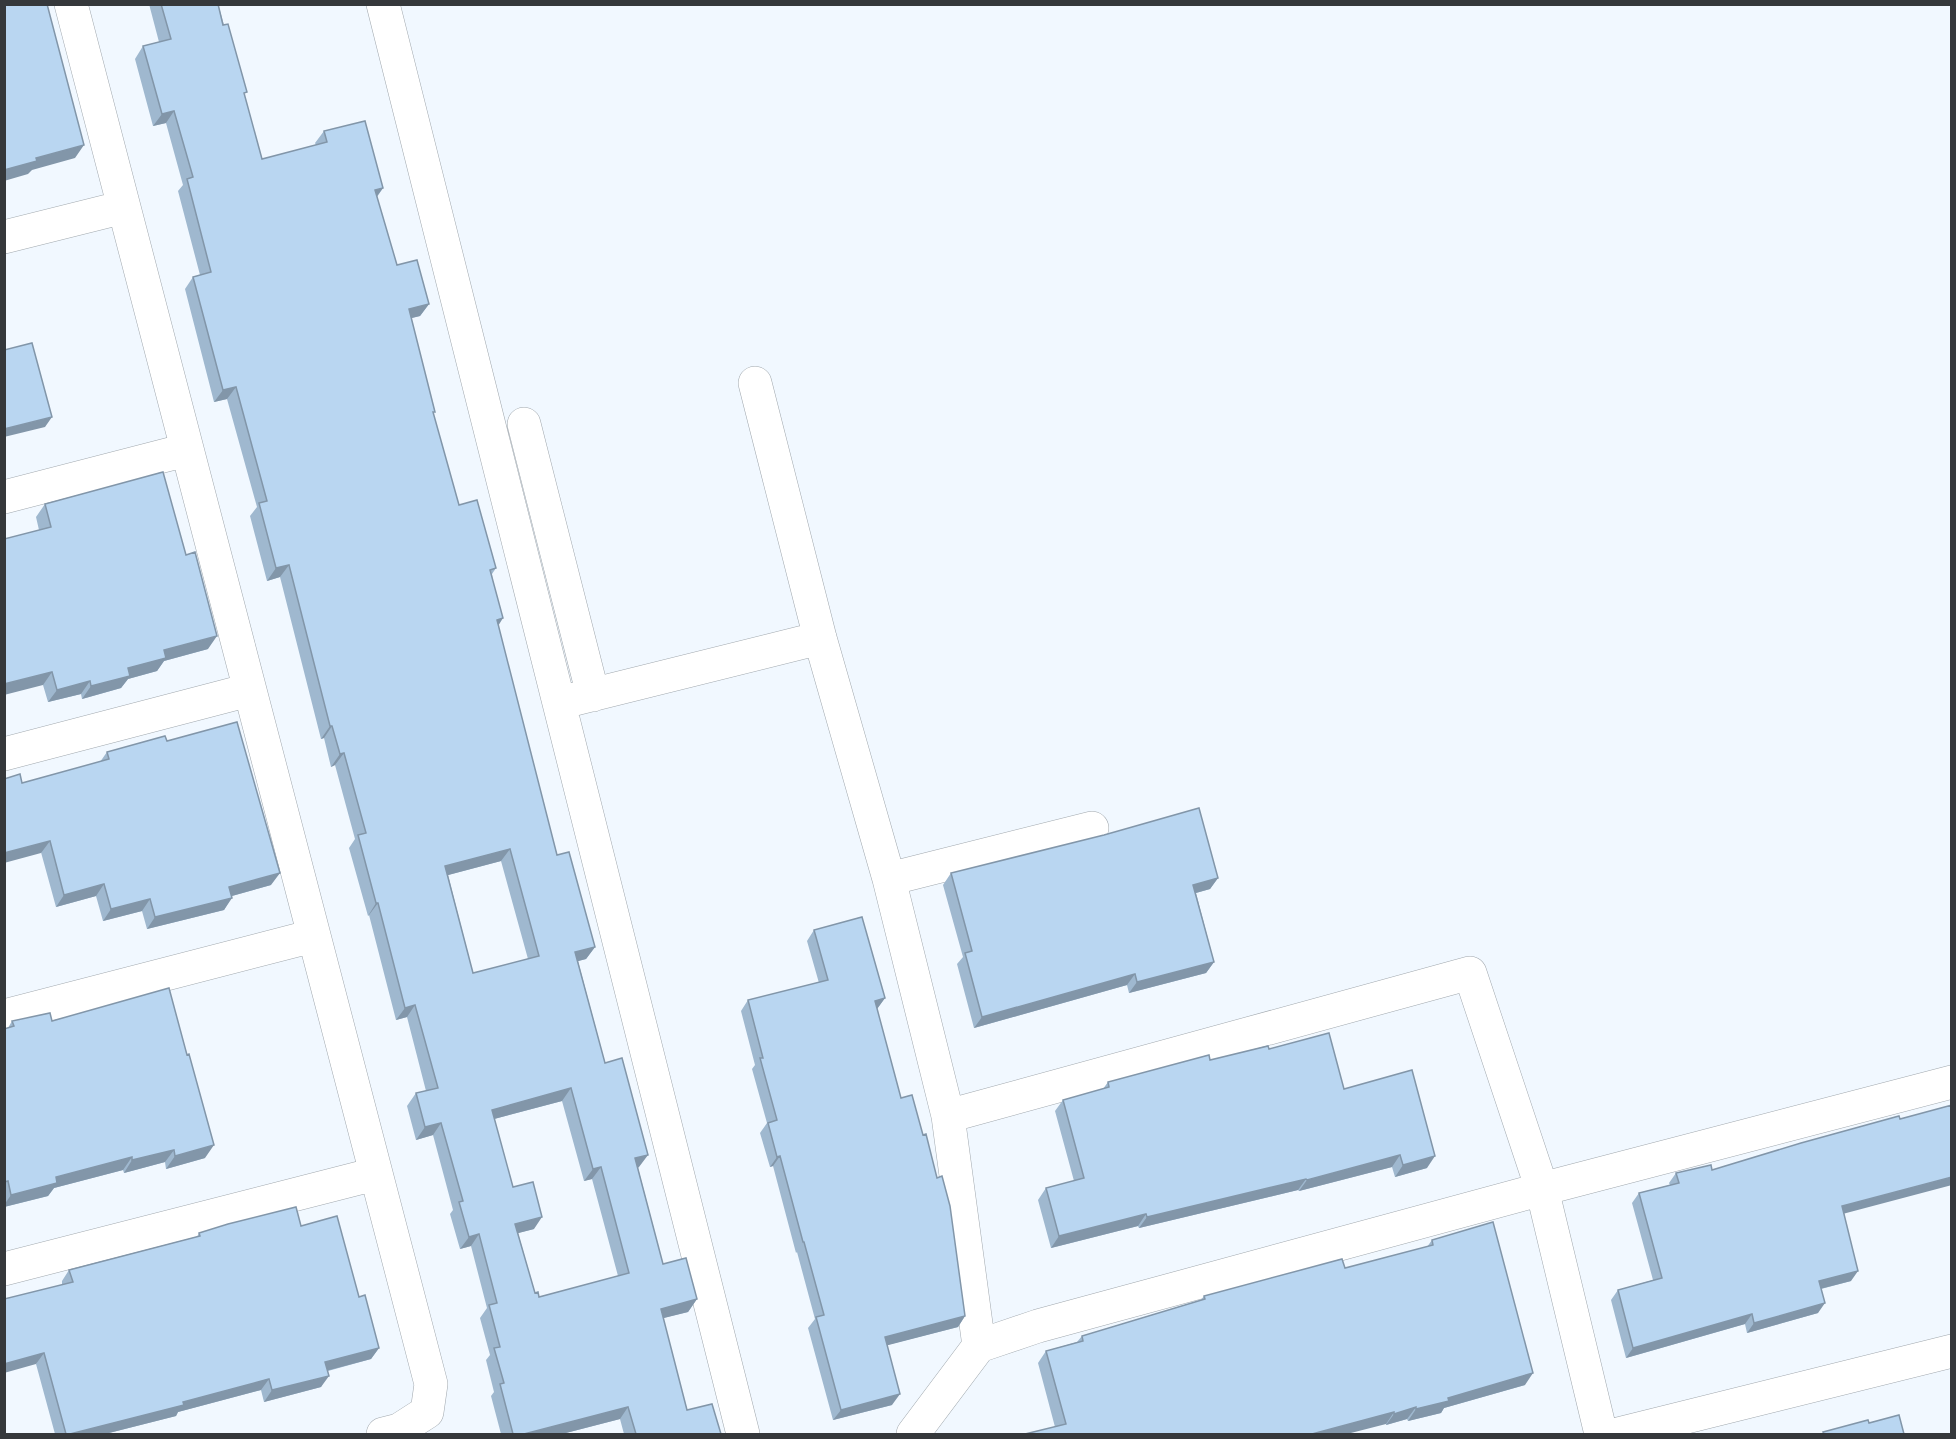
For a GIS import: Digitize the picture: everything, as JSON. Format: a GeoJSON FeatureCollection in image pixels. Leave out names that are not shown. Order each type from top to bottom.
{"type":"FeatureCollection","features":[{"type":"Feature","properties":{"kind":"street"},"geometry":{"type":"LineString","coordinates":[[71,4],[431,1384],[427,1412],[399,1430],[383,1434]]}},
{"type":"Feature","properties":{"kind":"street"},"geometry":{"type":"LineString","coordinates":[[383,4],[743,1434]]}},
{"type":"Feature","properties":{"kind":"street"},"geometry":{"type":"LineString","coordinates":[[4,237],[124,207]]}},
{"type":"Feature","properties":{"kind":"street"},"geometry":{"type":"LineString","coordinates":[[755,383],[820,638],[889,879],[948,1116],[979,1346]]}},
{"type":"Feature","properties":{"kind":"street"},"geometry":{"type":"LineString","coordinates":[[524,424],[593,695]]}},
{"type":"Feature","properties":{"kind":"street"},"geometry":{"type":"LineString","coordinates":[[4,497],[186,450]]}},
{"type":"Feature","properties":{"kind":"street"},"geometry":{"type":"LineString","coordinates":[[559,703],[820,638]]}},
{"type":"Feature","properties":{"kind":"street"},"geometry":{"type":"LineString","coordinates":[[4,754],[249,690]]}},
{"type":"Feature","properties":{"kind":"street"},"geometry":{"type":"LineString","coordinates":[[889,879],[1092,828]]}},
{"type":"Feature","properties":{"kind":"street"},"geometry":{"type":"LineString","coordinates":[[4,1016],[313,936]]}},
{"type":"Feature","properties":{"kind":"street"},"geometry":{"type":"LineString","coordinates":[[948,1116],[1470,973],[1542,1189],[1601,1434]]}},
{"type":"Feature","properties":{"kind":"street"},"geometry":{"type":"LineString","coordinates":[[913,1434],[979,1346],[1038,1326],[1542,1189],[1952,1082]]}},
{"type":"Feature","properties":{"kind":"street"},"geometry":{"type":"LineString","coordinates":[[4,1269],[375,1174]]}},
{"type":"Feature","properties":{"kind":"street"},"geometry":{"type":"LineString","coordinates":[[1618,1434],[1952,1351]]}},
{"type":"Feature","properties":{"kind":"building"},"geometry":{"type":"Polygon","coordinates":[[[4,4],[47,4],[84,145],[36,158],[37,161],[4,170],[4,4]]]}},
{"type":"Feature","properties":{"kind":"building"},"geometry":{"type":"Polygon","coordinates":[[[161,4],[218,4],[223,25],[228,24],[247,92],[244,93],[262,159],[327,142],[324,131],[365,121],[383,188],[375,190],[397,265],[417,260],[429,304],[409,309],[435,412],[433,412],[459,505],[477,500],[496,568],[490,570],[503,618],[497,620],[557,855],[569,852],[595,947],[575,952],[605,1063],[622,1058],[648,1155],[635,1158],[663,1264],[686,1258],[697,1299],[661,1309],[687,1410],[712,1404],[721,1434],[636,1434],[628,1407],[524,1434],[513,1434],[500,1384],[504,1383],[494,1348],[500,1347],[489,1305],[497,1303],[479,1234],[469,1237],[459,1202],[463,1201],[441,1123],[425,1127],[416,1093],[438,1088],[415,1005],[405,1008],[358,835],[366,833],[344,753],[340,754],[332,726],[330,726],[289,565],[276,568],[259,503],[267,501],[236,387],[223,390],[193,277],[211,272],[187,179],[193,177],[174,111],[162,114],[143,46],[171,39],[161,4]],[[510,849],[445,866],[473,973],[539,956],[510,849]],[[571,1088],[492,1110],[513,1187],[533,1182],[542,1217],[515,1224],[535,1293],[538,1292],[539,1297],[629,1273],[601,1167],[593,1169],[571,1088]]]}},
{"type":"Feature","properties":{"kind":"building"},"geometry":{"type":"Polygon","coordinates":[[[32,343],[52,417],[4,429],[4,350],[32,343]]]}},
{"type":"Feature","properties":{"kind":"building"},"geometry":{"type":"Polygon","coordinates":[[[163,472],[186,555],[195,552],[217,636],[164,650],[166,658],[128,668],[130,676],[91,686],[90,681],[57,690],[52,672],[4,684],[4,539],[51,527],[45,504],[163,472]]]}},
{"type":"Feature","properties":{"kind":"building"},"geometry":{"type":"Polygon","coordinates":[[[237,722],[280,873],[229,887],[232,898],[155,917],[150,899],[111,909],[104,884],[64,895],[50,841],[4,853],[4,779],[20,774],[22,783],[109,759],[107,752],[165,736],[167,741],[237,722]]]}},
{"type":"Feature","properties":{"kind":"building"},"geometry":{"type":"Polygon","coordinates":[[[1199,808],[1218,878],[1193,885],[1214,962],[1137,982],[1135,974],[982,1017],[965,953],[972,951],[951,873],[1104,835],[1199,808]]]}},
{"type":"Feature","properties":{"kind":"building"},"geometry":{"type":"Polygon","coordinates":[[[862,917],[885,998],[875,1001],[901,1098],[912,1095],[923,1135],[926,1134],[937,1178],[942,1176],[950,1206],[965,1316],[885,1337],[900,1394],[841,1410],[816,1317],[824,1315],[780,1156],[777,1157],[768,1123],[777,1120],[760,1058],[763,1058],[748,1000],[828,980],[814,930],[862,917]]]}},
{"type":"Feature","properties":{"kind":"building"},"geometry":{"type":"Polygon","coordinates":[[[169,988],[214,1145],[175,1156],[174,1150],[132,1160],[132,1157],[56,1177],[57,1183],[11,1195],[8,1181],[4,1182],[4,1029],[14,1026],[12,1021],[50,1013],[52,1021],[169,988]]]}},
{"type":"Feature","properties":{"kind":"building"},"geometry":{"type":"Polygon","coordinates":[[[1329,1033],[1344,1089],[1412,1070],[1435,1156],[1403,1165],[1400,1155],[1307,1180],[1147,1217],[1146,1214],[1059,1236],[1046,1188],[1084,1178],[1063,1100],[1109,1087],[1108,1082],[1209,1055],[1210,1060],[1268,1046],[1269,1049],[1329,1033]]]}},
{"type":"Feature","properties":{"kind":"building"},"geometry":{"type":"Polygon","coordinates":[[[1952,1105],[1952,1177],[1842,1206],[1858,1271],[1819,1281],[1825,1303],[1754,1323],[1752,1314],[1633,1348],[1618,1290],[1662,1278],[1639,1193],[1679,1183],[1676,1173],[1711,1165],[1712,1170],[1899,1116],[1900,1119],[1952,1105]]]}},
{"type":"Feature","properties":{"kind":"building"},"geometry":{"type":"Polygon","coordinates":[[[296,1207],[301,1226],[337,1216],[359,1297],[365,1295],[379,1348],[325,1362],[329,1376],[272,1390],[269,1379],[183,1402],[184,1405],[66,1434],[44,1353],[4,1364],[4,1299],[73,1282],[69,1270],[200,1236],[199,1233],[228,1224],[296,1207]]]}},
{"type":"Feature","properties":{"kind":"building"},"geometry":{"type":"Polygon","coordinates":[[[1493,1222],[1533,1373],[1448,1398],[1449,1401],[1394,1414],[1394,1412],[1312,1434],[1025,1434],[1066,1424],[1046,1351],[1083,1341],[1082,1336],[1205,1299],[1204,1296],[1342,1259],[1345,1268],[1433,1245],[1432,1240],[1493,1222]]]}},
{"type":"Feature","properties":{"kind":"building"},"geometry":{"type":"Polygon","coordinates":[[[1899,1415],[1904,1434],[1824,1434],[1823,1432],[1868,1420],[1869,1423],[1899,1415]]]}}]}
